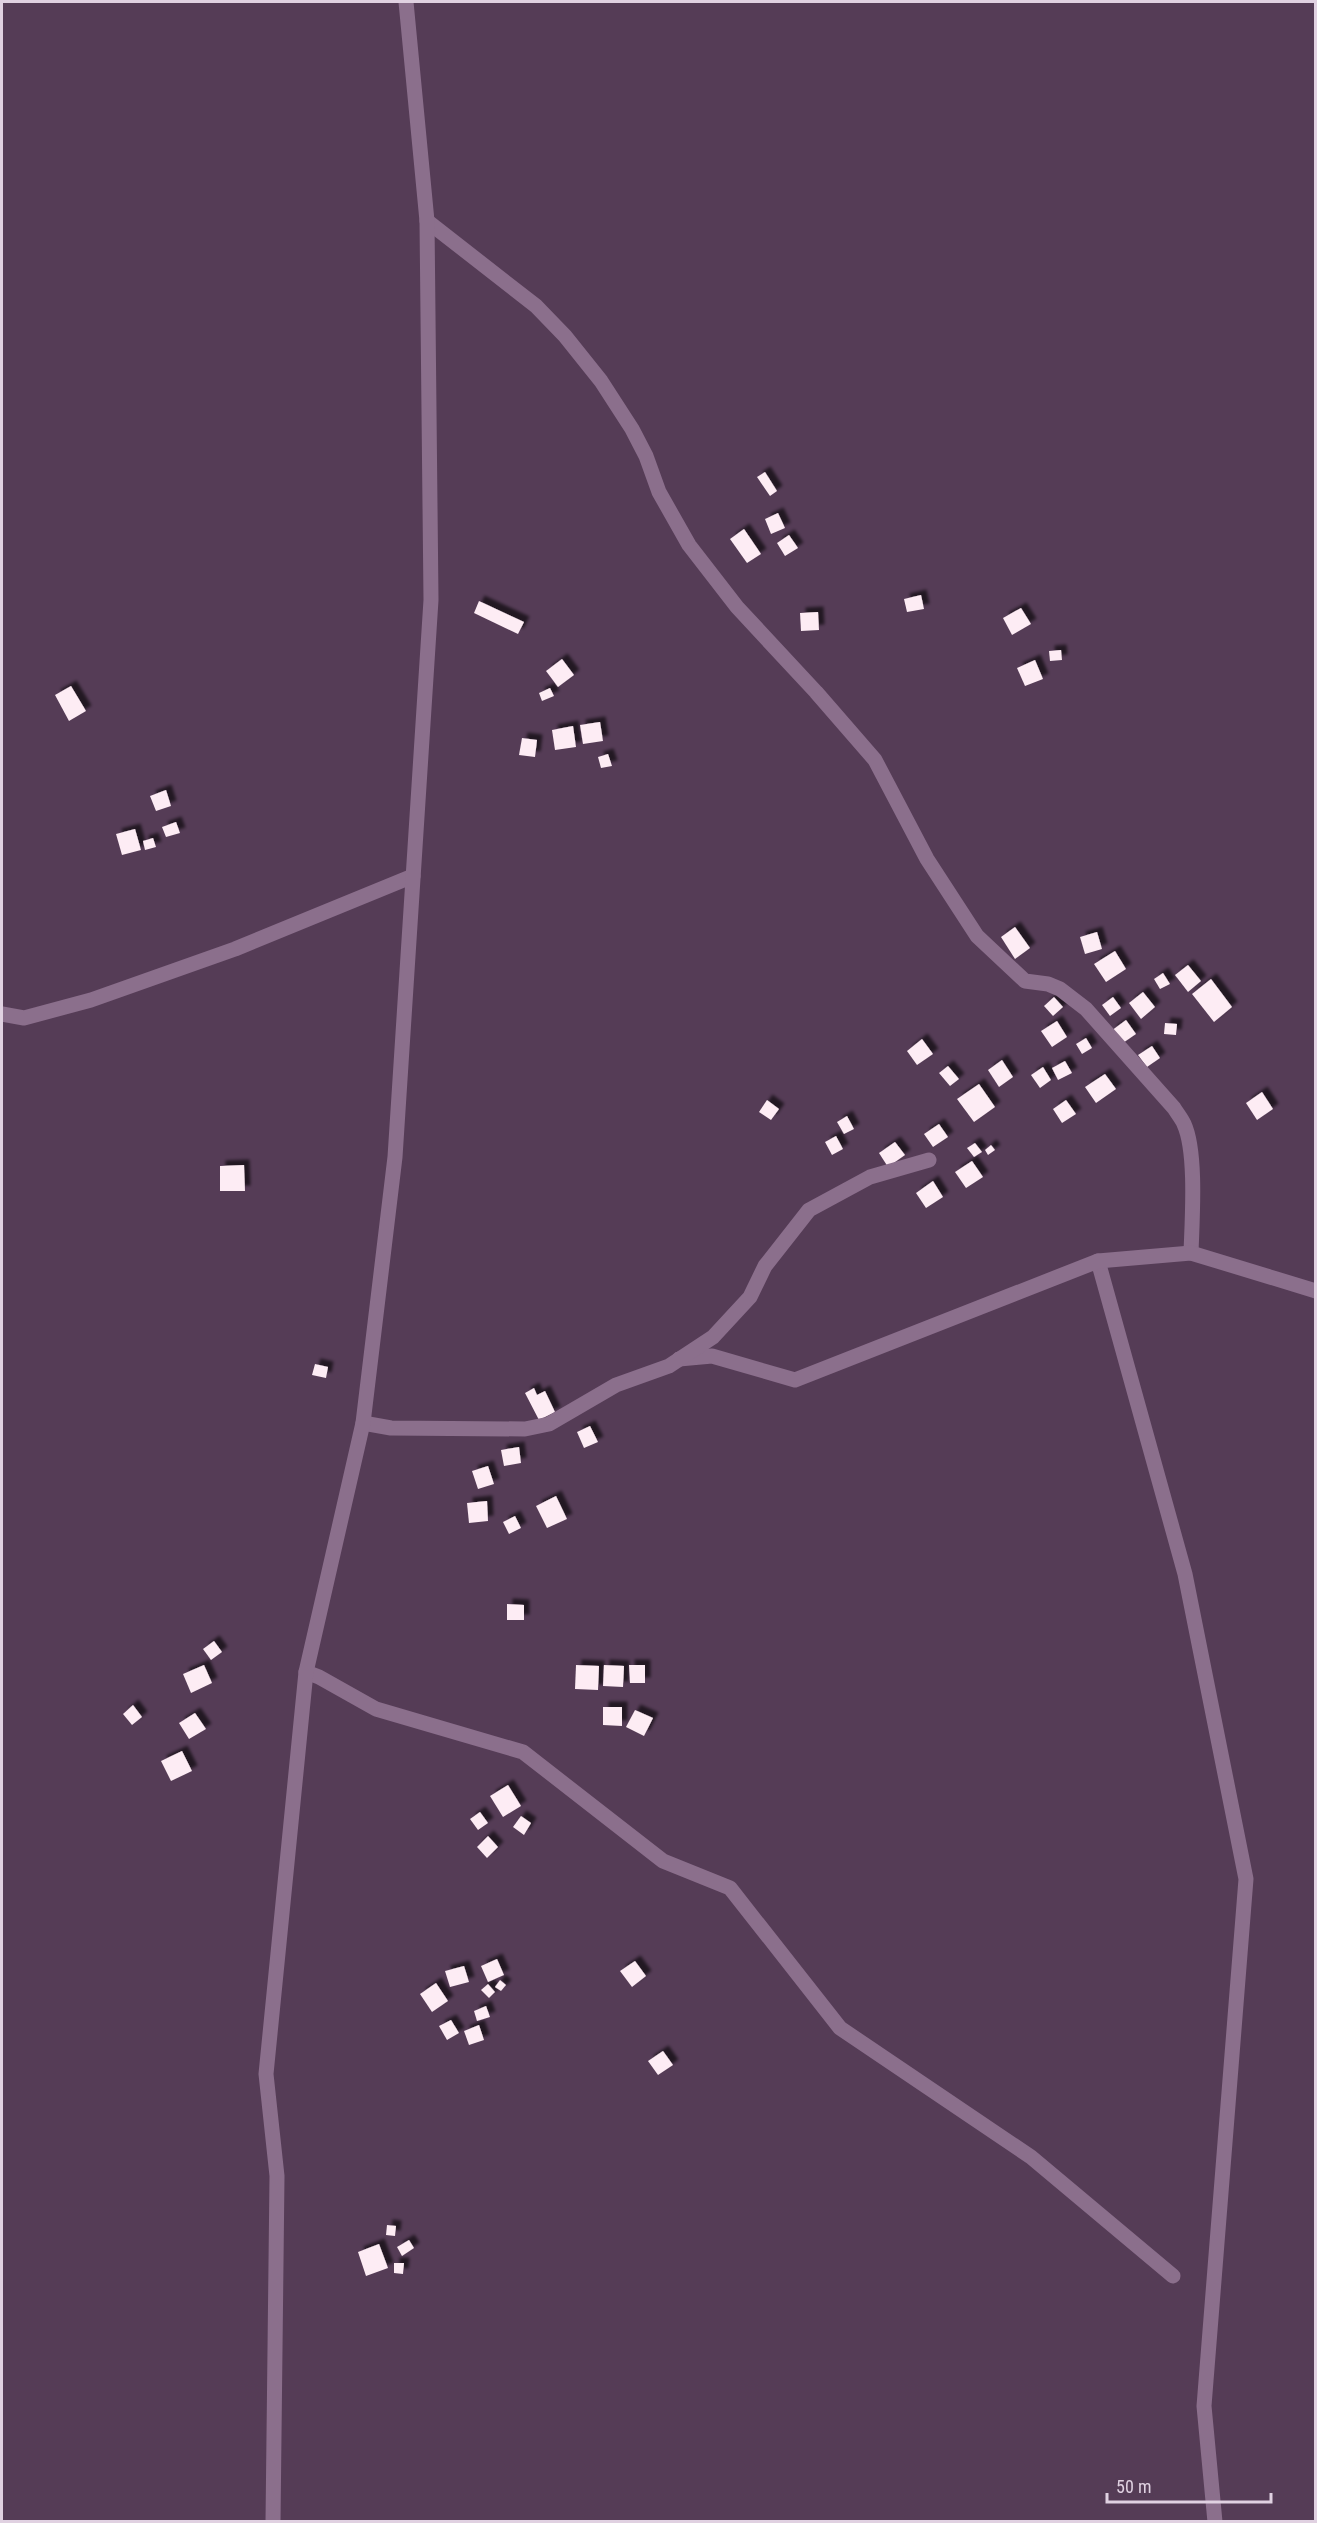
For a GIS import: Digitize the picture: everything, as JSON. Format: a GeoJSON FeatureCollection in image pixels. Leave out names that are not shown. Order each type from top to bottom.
{"type":"FeatureCollection","features":[{"type":"Feature","properties":{"kind":"street"},"geometry":{"type":"LineString","coordinates":[[273,2522],[277,2176],[266,2074],[306,1672],[363,1423],[396,1157],[431,600],[427,221],[406,2]]}},
{"type":"Feature","properties":{"kind":"street"},"geometry":{"type":"LineString","coordinates":[[427,221],[536,306],[565,336],[601,381],[632,429],[646,456],[659,492],[689,545],[737,607],[875,760],[904,811],[927,859],[977,936],[1025,981],[1048,984],[1060,989],[1086,1009],[1174,1108],[1185,1126],[1190,1156],[1193,1200],[1191,1253]]}},
{"type":"Feature","properties":{"kind":"street"},"geometry":{"type":"LineString","coordinates":[[2,1014],[24,1018],[91,1000],[235,950],[413,876]]}},
{"type":"Feature","properties":{"kind":"street"},"geometry":{"type":"LineString","coordinates":[[363,1423],[391,1428],[525,1429],[549,1424],[616,1386],[669,1366],[713,1337],[750,1296],[765,1266],[809,1210],[870,1178],[929,1160]]}},
{"type":"Feature","properties":{"kind":"street"},"geometry":{"type":"LineString","coordinates":[[679,1359],[712,1356],[795,1380],[1098,1261],[1191,1253],[1316,1291]]}},
{"type":"Feature","properties":{"kind":"street"},"geometry":{"type":"LineString","coordinates":[[1098,1261],[1185,1574],[1246,1880],[1204,2406],[1215,2522]]}},
{"type":"Feature","properties":{"kind":"street"},"geometry":{"type":"LineString","coordinates":[[306,1672],[376,1708],[523,1752],[663,1861],[730,1888],[840,2028],[1031,2157],[1173,2276]]}},
{"type":"Feature","properties":{"kind":"building"},"geometry":{"type":"Polygon","coordinates":[[[765,472],[777,491],[770,496],[757,477],[765,472]]]}},
{"type":"Feature","properties":{"kind":"building"},"geometry":{"type":"Polygon","coordinates":[[[778,513],[785,528],[771,534],[765,519],[778,513]]]}},
{"type":"Feature","properties":{"kind":"building"},"geometry":{"type":"Polygon","coordinates":[[[744,529],[761,554],[747,563],[730,539],[744,529]]]}},
{"type":"Feature","properties":{"kind":"building"},"geometry":{"type":"Polygon","coordinates":[[[789,535],[798,548],[785,556],[777,543],[789,535]]]}},
{"type":"Feature","properties":{"kind":"building"},"geometry":{"type":"Polygon","coordinates":[[[921,595],[924,609],[907,612],[904,599],[921,595]]]}},
{"type":"Feature","properties":{"kind":"building"},"geometry":{"type":"Polygon","coordinates":[[[479,601],[524,622],[518,634],[474,613],[479,601]]]}},
{"type":"Feature","properties":{"kind":"building"},"geometry":{"type":"Polygon","coordinates":[[[1021,608],[1031,624],[1012,635],[1003,618],[1021,608]]]}},
{"type":"Feature","properties":{"kind":"building"},"geometry":{"type":"Polygon","coordinates":[[[818,612],[819,630],[801,631],[800,613],[818,612]]]}},
{"type":"Feature","properties":{"kind":"building"},"geometry":{"type":"Polygon","coordinates":[[[1061,650],[1062,660],[1050,661],[1049,651],[1061,650]]]}},
{"type":"Feature","properties":{"kind":"building"},"geometry":{"type":"Polygon","coordinates":[[[562,659],[574,675],[558,687],[546,671],[562,659]]]}},
{"type":"Feature","properties":{"kind":"building"},"geometry":{"type":"Polygon","coordinates":[[[1035,660],[1043,679],[1025,686],[1017,668],[1035,660]]]}},
{"type":"Feature","properties":{"kind":"building"},"geometry":{"type":"Polygon","coordinates":[[[71,686],[86,711],[69,721],[55,695],[71,686]]]}},
{"type":"Feature","properties":{"kind":"building"},"geometry":{"type":"Polygon","coordinates":[[[550,688],[554,696],[542,701],[539,693],[550,688]]]}},
{"type":"Feature","properties":{"kind":"building"},"geometry":{"type":"Polygon","coordinates":[[[600,722],[603,741],[583,744],[580,725],[600,722]]]}},
{"type":"Feature","properties":{"kind":"building"},"geometry":{"type":"Polygon","coordinates":[[[573,726],[576,747],[555,750],[552,730],[573,726]]]}},
{"type":"Feature","properties":{"kind":"building"},"geometry":{"type":"Polygon","coordinates":[[[522,738],[537,740],[535,757],[519,755],[522,738]]]}},
{"type":"Feature","properties":{"kind":"building"},"geometry":{"type":"Polygon","coordinates":[[[608,754],[612,766],[601,768],[598,757],[608,754]]]}},
{"type":"Feature","properties":{"kind":"building"},"geometry":{"type":"Polygon","coordinates":[[[166,790],[171,806],[156,811],[150,796],[166,790]]]}},
{"type":"Feature","properties":{"kind":"building"},"geometry":{"type":"Polygon","coordinates":[[[176,822],[180,833],[166,837],[162,827],[176,822]]]}},
{"type":"Feature","properties":{"kind":"building"},"geometry":{"type":"Polygon","coordinates":[[[135,829],[141,850],[122,855],[116,834],[135,829]]]}},
{"type":"Feature","properties":{"kind":"building"},"geometry":{"type":"Polygon","coordinates":[[[153,838],[156,847],[145,850],[143,841],[153,838]]]}},
{"type":"Feature","properties":{"kind":"building"},"geometry":{"type":"Polygon","coordinates":[[[1015,927],[1030,948],[1015,959],[1001,937],[1015,927]]]}},
{"type":"Feature","properties":{"kind":"building"},"geometry":{"type":"Polygon","coordinates":[[[1097,932],[1102,949],[1085,954],[1080,937],[1097,932]]]}},
{"type":"Feature","properties":{"kind":"building"},"geometry":{"type":"Polygon","coordinates":[[[1115,951],[1126,969],[1106,982],[1094,964],[1115,951]]]}},
{"type":"Feature","properties":{"kind":"building"},"geometry":{"type":"Polygon","coordinates":[[[1188,965],[1201,981],[1188,992],[1175,975],[1188,965]]]}},
{"type":"Feature","properties":{"kind":"building"},"geometry":{"type":"Polygon","coordinates":[[[1163,973],[1170,984],[1160,989],[1154,979],[1163,973]]]}},
{"type":"Feature","properties":{"kind":"building"},"geometry":{"type":"Polygon","coordinates":[[[1211,979],[1232,1007],[1214,1022],[1192,994],[1211,979]]]}},
{"type":"Feature","properties":{"kind":"building"},"geometry":{"type":"Polygon","coordinates":[[[1143,992],[1155,1007],[1141,1019],[1129,1003],[1143,992]]]}},
{"type":"Feature","properties":{"kind":"building"},"geometry":{"type":"Polygon","coordinates":[[[1054,997],[1063,1007],[1053,1016],[1044,1006],[1054,997]]]}},
{"type":"Feature","properties":{"kind":"building"},"geometry":{"type":"Polygon","coordinates":[[[1113,997],[1121,1008],[1110,1016],[1102,1005],[1113,997]]]}},
{"type":"Feature","properties":{"kind":"building"},"geometry":{"type":"Polygon","coordinates":[[[1126,1020],[1136,1034],[1120,1045],[1111,1031],[1126,1020]]]}},
{"type":"Feature","properties":{"kind":"building"},"geometry":{"type":"Polygon","coordinates":[[[1057,1021],[1067,1037],[1052,1047],[1041,1031],[1057,1021]]]}},
{"type":"Feature","properties":{"kind":"building"},"geometry":{"type":"Polygon","coordinates":[[[1165,1023],[1177,1024],[1176,1035],[1164,1034],[1165,1023]]]}},
{"type":"Feature","properties":{"kind":"building"},"geometry":{"type":"Polygon","coordinates":[[[1086,1038],[1092,1048],[1082,1054],[1076,1044],[1086,1038]]]}},
{"type":"Feature","properties":{"kind":"building"},"geometry":{"type":"Polygon","coordinates":[[[922,1039],[933,1054],[917,1065],[907,1051],[922,1039]]]}},
{"type":"Feature","properties":{"kind":"building"},"geometry":{"type":"Polygon","coordinates":[[[1152,1046],[1160,1058],[1147,1067],[1138,1055],[1152,1046]]]}},
{"type":"Feature","properties":{"kind":"building"},"geometry":{"type":"Polygon","coordinates":[[[1002,1060],[1013,1077],[999,1087],[988,1070],[1002,1060]]]}},
{"type":"Feature","properties":{"kind":"building"},"geometry":{"type":"Polygon","coordinates":[[[1065,1061],[1072,1073],[1058,1080],[1052,1068],[1065,1061]]]}},
{"type":"Feature","properties":{"kind":"building"},"geometry":{"type":"Polygon","coordinates":[[[948,1066],[959,1079],[950,1086],[939,1073],[948,1066]]]}},
{"type":"Feature","properties":{"kind":"building"},"geometry":{"type":"Polygon","coordinates":[[[1043,1067],[1051,1080],[1040,1088],[1031,1075],[1043,1067]]]}},
{"type":"Feature","properties":{"kind":"building"},"geometry":{"type":"Polygon","coordinates":[[[1105,1074],[1116,1089],[1096,1103],[1085,1087],[1105,1074]]]}},
{"type":"Feature","properties":{"kind":"building"},"geometry":{"type":"Polygon","coordinates":[[[979,1084],[995,1107],[974,1122],[957,1099],[979,1084]]]}},
{"type":"Feature","properties":{"kind":"building"},"geometry":{"type":"Polygon","coordinates":[[[1262,1092],[1273,1109],[1257,1120],[1246,1103],[1262,1092]]]}},
{"type":"Feature","properties":{"kind":"building"},"geometry":{"type":"Polygon","coordinates":[[[767,1100],[779,1109],[771,1120],[759,1112],[767,1100]]]}},
{"type":"Feature","properties":{"kind":"building"},"geometry":{"type":"Polygon","coordinates":[[[1066,1100],[1076,1114],[1062,1123],[1053,1109],[1066,1100]]]}},
{"type":"Feature","properties":{"kind":"building"},"geometry":{"type":"Polygon","coordinates":[[[847,1116],[854,1129],[844,1134],[837,1122],[847,1116]]]}},
{"type":"Feature","properties":{"kind":"building"},"geometry":{"type":"Polygon","coordinates":[[[939,1124],[948,1137],[933,1147],[924,1134],[939,1124]]]}},
{"type":"Feature","properties":{"kind":"building"},"geometry":{"type":"Polygon","coordinates":[[[836,1136],[843,1149],[832,1155],[825,1142],[836,1136]]]}},
{"type":"Feature","properties":{"kind":"building"},"geometry":{"type":"Polygon","coordinates":[[[895,1142],[905,1155],[888,1167],[879,1153],[895,1142]]]}},
{"type":"Feature","properties":{"kind":"building"},"geometry":{"type":"Polygon","coordinates":[[[975,1143],[982,1152],[974,1157],[967,1148],[975,1143]]]}},
{"type":"Feature","properties":{"kind":"building"},"geometry":{"type":"Polygon","coordinates":[[[991,1145],[995,1150],[988,1155],[985,1150],[991,1145]]]}},
{"type":"Feature","properties":{"kind":"building"},"geometry":{"type":"Polygon","coordinates":[[[972,1161],[983,1177],[966,1188],[955,1172],[972,1161]]]}},
{"type":"Feature","properties":{"kind":"building"},"geometry":{"type":"Polygon","coordinates":[[[244,1165],[245,1191],[220,1191],[220,1166],[244,1165]]]}},
{"type":"Feature","properties":{"kind":"building"},"geometry":{"type":"Polygon","coordinates":[[[933,1181],[943,1197],[926,1208],[916,1193],[933,1181]]]}},
{"type":"Feature","properties":{"kind":"building"},"geometry":{"type":"Polygon","coordinates":[[[315,1364],[328,1367],[326,1378],[312,1375],[315,1364]]]}},
{"type":"Feature","properties":{"kind":"building"},"geometry":{"type":"Polygon","coordinates":[[[534,1388],[537,1395],[545,1391],[555,1412],[539,1420],[525,1393],[534,1388]]]}},
{"type":"Feature","properties":{"kind":"building"},"geometry":{"type":"Polygon","coordinates":[[[590,1426],[598,1442],[584,1448],[577,1432],[590,1426]]]}},
{"type":"Feature","properties":{"kind":"building"},"geometry":{"type":"Polygon","coordinates":[[[519,1447],[521,1463],[504,1466],[501,1450],[519,1447]]]}},
{"type":"Feature","properties":{"kind":"building"},"geometry":{"type":"Polygon","coordinates":[[[488,1466],[494,1484],[478,1489],[472,1471],[488,1466]]]}},
{"type":"Feature","properties":{"kind":"building"},"geometry":{"type":"Polygon","coordinates":[[[556,1496],[567,1519],[547,1528],[536,1506],[556,1496]]]}},
{"type":"Feature","properties":{"kind":"building"},"geometry":{"type":"Polygon","coordinates":[[[487,1501],[488,1521],[469,1523],[467,1503],[487,1501]]]}},
{"type":"Feature","properties":{"kind":"building"},"geometry":{"type":"Polygon","coordinates":[[[515,1516],[521,1528],[509,1534],[503,1522],[515,1516]]]}},
{"type":"Feature","properties":{"kind":"building"},"geometry":{"type":"Polygon","coordinates":[[[507,1604],[524,1605],[524,1620],[507,1620],[507,1604]]]}},
{"type":"Feature","properties":{"kind":"building"},"geometry":{"type":"Polygon","coordinates":[[[214,1641],[222,1652],[211,1660],[203,1649],[214,1641]]]}},
{"type":"Feature","properties":{"kind":"building"},"geometry":{"type":"Polygon","coordinates":[[[204,1665],[212,1683],[191,1693],[183,1674],[204,1665]]]}},
{"type":"Feature","properties":{"kind":"building"},"geometry":{"type":"Polygon","coordinates":[[[576,1665],[599,1666],[598,1690],[575,1689],[576,1665]]]}},
{"type":"Feature","properties":{"kind":"building"},"geometry":{"type":"Polygon","coordinates":[[[604,1665],[624,1666],[623,1687],[603,1686],[604,1665]]]}},
{"type":"Feature","properties":{"kind":"building"},"geometry":{"type":"Polygon","coordinates":[[[629,1665],[645,1665],[645,1683],[630,1683],[629,1665]]]}},
{"type":"Feature","properties":{"kind":"building"},"geometry":{"type":"Polygon","coordinates":[[[133,1705],[142,1717],[132,1725],[123,1714],[133,1705]]]}},
{"type":"Feature","properties":{"kind":"building"},"geometry":{"type":"Polygon","coordinates":[[[603,1707],[622,1707],[622,1726],[603,1725],[603,1707]]]}},
{"type":"Feature","properties":{"kind":"building"},"geometry":{"type":"Polygon","coordinates":[[[635,1710],[653,1718],[644,1736],[626,1727],[635,1710]]]}},
{"type":"Feature","properties":{"kind":"building"},"geometry":{"type":"Polygon","coordinates":[[[195,1713],[206,1729],[189,1739],[179,1723],[195,1713]]]}},
{"type":"Feature","properties":{"kind":"building"},"geometry":{"type":"Polygon","coordinates":[[[182,1751],[192,1771],[171,1781],[161,1761],[182,1751]]]}},
{"type":"Feature","properties":{"kind":"building"},"geometry":{"type":"Polygon","coordinates":[[[508,1785],[521,1806],[503,1817],[490,1796],[508,1785]]]}},
{"type":"Feature","properties":{"kind":"building"},"geometry":{"type":"Polygon","coordinates":[[[480,1812],[488,1823],[478,1830],[470,1819],[480,1812]]]}},
{"type":"Feature","properties":{"kind":"building"},"geometry":{"type":"Polygon","coordinates":[[[521,1816],[531,1823],[524,1835],[513,1827],[521,1816]]]}},
{"type":"Feature","properties":{"kind":"building"},"geometry":{"type":"Polygon","coordinates":[[[488,1836],[498,1847],[487,1858],[477,1847],[488,1836]]]}},
{"type":"Feature","properties":{"kind":"building"},"geometry":{"type":"Polygon","coordinates":[[[497,1959],[504,1975],[488,1982],[481,1966],[497,1959]]]}},
{"type":"Feature","properties":{"kind":"building"},"geometry":{"type":"Polygon","coordinates":[[[635,1961],[646,1976],[632,1987],[620,1971],[635,1961]]]}},
{"type":"Feature","properties":{"kind":"building"},"geometry":{"type":"Polygon","coordinates":[[[464,1966],[469,1982],[450,1987],[445,1971],[464,1966]]]}},
{"type":"Feature","properties":{"kind":"building"},"geometry":{"type":"Polygon","coordinates":[[[500,1980],[506,1985],[501,1991],[495,1987],[500,1980]]]}},
{"type":"Feature","properties":{"kind":"building"},"geometry":{"type":"Polygon","coordinates":[[[436,1983],[448,2001],[432,2012],[420,1994],[436,1983]]]}},
{"type":"Feature","properties":{"kind":"building"},"geometry":{"type":"Polygon","coordinates":[[[488,1984],[495,1992],[489,1998],[481,1990],[488,1984]]]}},
{"type":"Feature","properties":{"kind":"building"},"geometry":{"type":"Polygon","coordinates":[[[486,2006],[490,2017],[477,2021],[474,2011],[486,2006]]]}},
{"type":"Feature","properties":{"kind":"building"},"geometry":{"type":"Polygon","coordinates":[[[451,2020],[459,2033],[447,2040],[439,2026],[451,2020]]]}},
{"type":"Feature","properties":{"kind":"building"},"geometry":{"type":"Polygon","coordinates":[[[479,2025],[484,2040],[469,2045],[464,2031],[479,2025]]]}},
{"type":"Feature","properties":{"kind":"building"},"geometry":{"type":"Polygon","coordinates":[[[663,2051],[673,2065],[658,2075],[648,2061],[663,2051]]]}},
{"type":"Feature","properties":{"kind":"building"},"geometry":{"type":"Polygon","coordinates":[[[387,2225],[396,2226],[395,2236],[386,2235],[387,2225]]]}},
{"type":"Feature","properties":{"kind":"building"},"geometry":{"type":"Polygon","coordinates":[[[409,2240],[414,2248],[402,2256],[397,2247],[409,2240]]]}},
{"type":"Feature","properties":{"kind":"building"},"geometry":{"type":"Polygon","coordinates":[[[379,2244],[388,2268],[366,2276],[358,2252],[379,2244]]]}},
{"type":"Feature","properties":{"kind":"building"},"geometry":{"type":"Polygon","coordinates":[[[394,2263],[404,2263],[403,2274],[394,2273],[394,2263]]]}}]}
